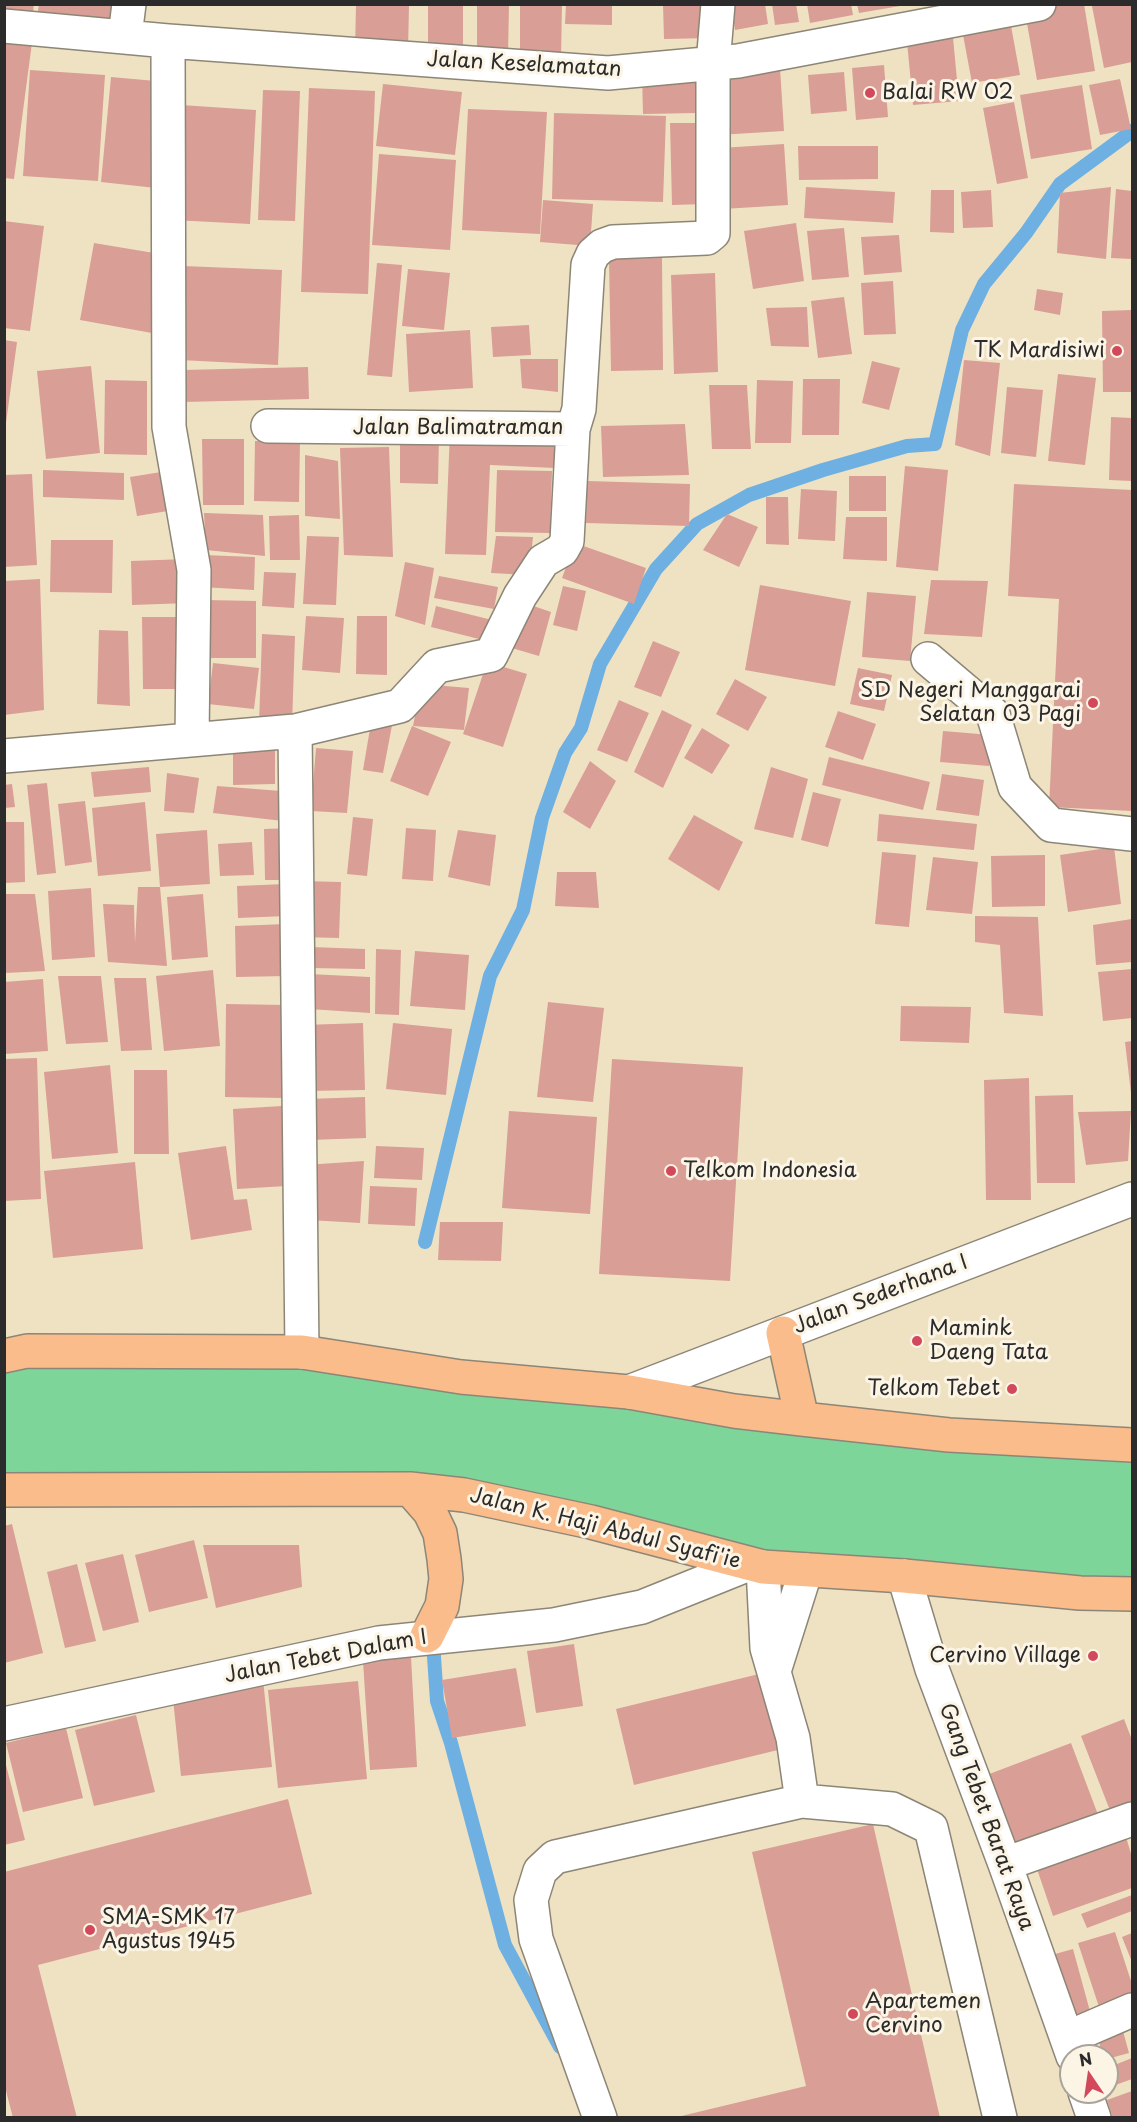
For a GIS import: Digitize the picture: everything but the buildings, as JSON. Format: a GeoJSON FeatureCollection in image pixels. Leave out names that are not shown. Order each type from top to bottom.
{"type":"FeatureCollection","features":[{"type":"Feature","properties":{"kind":"main road"},"geometry":{"type":"LineString","coordinates":[[783,1333],[802,1419]]}},
{"type":"Feature","properties":{"kind":"main road"},"geometry":{"type":"LineString","coordinates":[[12,1352],[302,1352],[461,1377],[629,1392],[734,1411],[802,1419],[949,1435],[1132,1445]]}},
{"type":"Feature","properties":{"kind":"main road"},"geometry":{"type":"LineString","coordinates":[[410,1489],[430,1512],[440,1533],[444,1559],[446,1579],[441,1606],[428,1636]]}},
{"type":"Feature","properties":{"kind":"main road","name":"Jalan K. Haji Abdul Syafi'ie"},"geometry":{"type":"LineString","coordinates":[[4,1490],[410,1489],[464,1495],[591,1522],[756,1566],[904,1576],[1080,1593],[1132,1594]]}},
{"type":"Feature","properties":{"kind":"street"},"geometry":{"type":"LineString","coordinates":[[713,64],[718,4]]}},
{"type":"Feature","properties":{"kind":"street","name":"Jalan Keselamatan"},"geometry":{"type":"LineString","coordinates":[[4,26],[127,20],[168,41],[608,73],[713,64],[1039,4]]}},
{"type":"Feature","properties":{"kind":"street"},"geometry":{"type":"LineString","coordinates":[[168,41],[169,427],[194,570],[192,739]]}},
{"type":"Feature","properties":{"kind":"street","name":"Jalan Balimatraman"},"geometry":{"type":"LineString","coordinates":[[268,426],[573,429],[579,409],[588,265],[593,254],[602,246],[613,242],[707,238],[713,233],[713,64]]}},
{"type":"Feature","properties":{"kind":"street"},"geometry":{"type":"LineString","coordinates":[[4,756],[295,731],[400,706],[437,666],[491,655],[520,596],[543,561],[562,550],[567,541],[573,429]]}},
{"type":"Feature","properties":{"kind":"street"},"geometry":{"type":"LineString","coordinates":[[928,659],[993,714],[1015,787],[1051,825],[1132,834]]}},
{"type":"Feature","properties":{"kind":"street"},"geometry":{"type":"LineString","coordinates":[[295,731],[302,1352]]}},
{"type":"Feature","properties":{"kind":"street","name":"Jalan Sederhana I"},"geometry":{"type":"LineString","coordinates":[[629,1392],[1132,1199]]}},
{"type":"Feature","properties":{"kind":"street"},"geometry":{"type":"LineString","coordinates":[[756,1566],[766,1648],[793,1738],[802,1801]]}},
{"type":"Feature","properties":{"kind":"street","name":"Jalan Tebet Dalam I"},"geometry":{"type":"LineString","coordinates":[[4,1724],[379,1643],[428,1636],[554,1625],[642,1607],[756,1566]]}},
{"type":"Feature","properties":{"kind":"street"},"geometry":{"type":"LineString","coordinates":[[774,1673],[806,1570]]}},
{"type":"Feature","properties":{"kind":"street","name":"Gang Tebet Barat Raya"},"geometry":{"type":"LineString","coordinates":[[904,1576],[932,1669],[1069,2044]]}},
{"type":"Feature","properties":{"kind":"street"},"geometry":{"type":"LineString","coordinates":[[600,2118],[536,1939],[531,1900],[540,1871],[555,1857],[802,1801],[892,1809],[931,1828],[1000,2118]]}},
{"type":"Feature","properties":{"kind":"street"},"geometry":{"type":"LineString","coordinates":[[1005,1864],[1132,1819]]}},
{"type":"Feature","properties":{"kind":"street"},"geometry":{"type":"LineString","coordinates":[[1075,2044],[1132,2010]]}},
{"type":"Feature","properties":{"kind":"green space"},"geometry":{"type":"Polygon","coordinates":[[[4,1348],[302,1352],[1132,1443],[1132,1594],[904,1576],[464,1495],[5,1491],[4,1348]]]}},
{"type":"Feature","properties":{"kind":"waterway"},"geometry":{"type":"LineString","coordinates":[[425,1242],[490,976],[523,910],[542,818],[565,753],[581,728],[600,664],[656,569],[697,524],[749,495],[823,470],[907,446],[935,444],[962,330],[984,284],[1026,233],[1060,184],[1132,131]]}},
{"type":"Feature","properties":{"kind":"waterway"},"geometry":{"type":"LineString","coordinates":[[433,1642],[437,1701],[451,1743],[505,1945],[560,2047]]}},
{"type":"Feature","properties":{"kind":"place","name":"Balai RW 02"},"geometry":{"type":"Point","coordinates":[870,93]}},
{"type":"Feature","properties":{"kind":"place","name":"TK Mardisiwi"},"geometry":{"type":"Point","coordinates":[1117,351]}},
{"type":"Feature","properties":{"kind":"place","name":"SD Negeri Manggarai Selatan 03 Pagi"},"geometry":{"type":"Point","coordinates":[1093,703]}},
{"type":"Feature","properties":{"kind":"place","name":"Telkom Indonesia"},"geometry":{"type":"Point","coordinates":[671,1171]}},
{"type":"Feature","properties":{"kind":"place","name":"Mamink Daeng Tata"},"geometry":{"type":"Point","coordinates":[917,1341]}},
{"type":"Feature","properties":{"kind":"place","name":"Telkom Tebet"},"geometry":{"type":"Point","coordinates":[1012,1389]}},
{"type":"Feature","properties":{"kind":"place","name":"Cervino Village"},"geometry":{"type":"Point","coordinates":[1093,1656]}},
{"type":"Feature","properties":{"kind":"place","name":"SMA-SMK 17 Agustus 1945"},"geometry":{"type":"Point","coordinates":[90,1930]}},
{"type":"Feature","properties":{"kind":"place","name":"Apartemen Cervino"},"geometry":{"type":"Point","coordinates":[853,2014]}}]}
